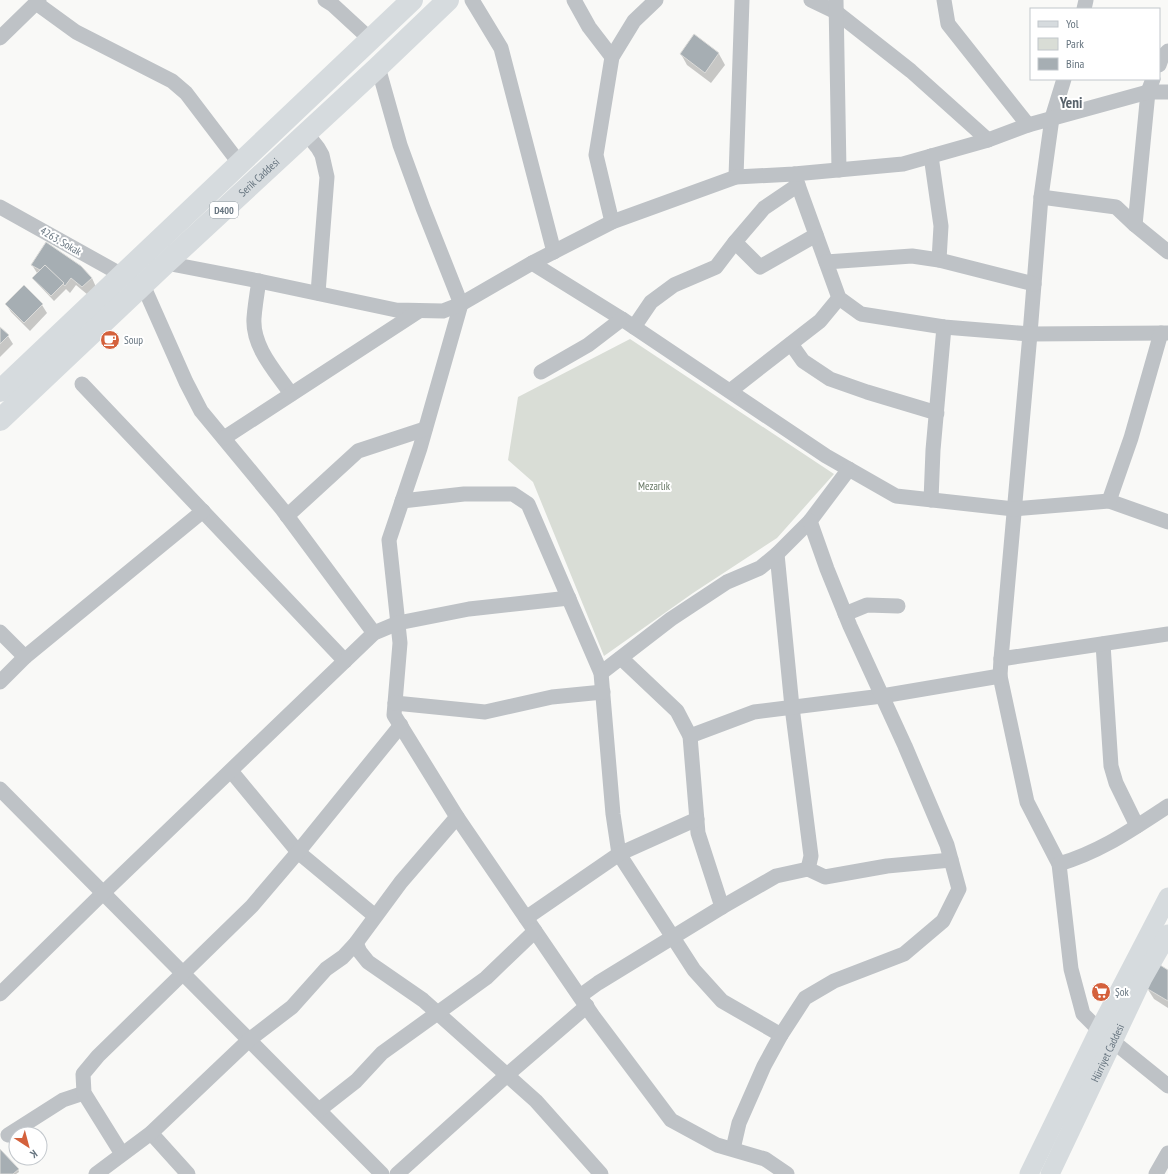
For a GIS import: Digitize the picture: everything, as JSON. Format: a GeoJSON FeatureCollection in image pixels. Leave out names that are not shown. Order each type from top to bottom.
{"type":"FeatureCollection","features":[{"type":"Feature","properties":{"kind":"highway","name":"Serik Caddesi"},"geometry":{"type":"LineString","coordinates":[[0,392],[412,0]]}},
{"type":"Feature","properties":{"kind":"highway","name":"Serik Caddesi"},"geometry":{"type":"LineString","coordinates":[[0,420],[448,0]]}},
{"type":"Feature","properties":{"kind":"main road"},"geometry":{"type":"LineString","coordinates":[[1029,1174],[1106,1035],[1168,898]]}},
{"type":"Feature","properties":{"kind":"main road","name":"Hürriyet Caddesi"},"geometry":{"type":"LineString","coordinates":[[1050,1174],[1106,1035],[1143,978],[1168,934]]}},
{"type":"Feature","properties":{"kind":"street"},"geometry":{"type":"LineString","coordinates":[[325,0],[334,5],[371,40]]}},
{"type":"Feature","properties":{"kind":"street"},"geometry":{"type":"LineString","coordinates":[[472,0],[501,48],[554,252]]}},
{"type":"Feature","properties":{"kind":"street"},"geometry":{"type":"LineString","coordinates":[[574,0],[589,27],[612,57]]}},
{"type":"Feature","properties":{"kind":"street"},"geometry":{"type":"LineString","coordinates":[[612,222],[596,155],[612,57],[634,21],[656,0]]}},
{"type":"Feature","properties":{"kind":"street"},"geometry":{"type":"LineString","coordinates":[[736,177],[742,0]]}},
{"type":"Feature","properties":{"kind":"street"},"geometry":{"type":"LineString","coordinates":[[811,0],[836,6],[912,71],[988,140]]}},
{"type":"Feature","properties":{"kind":"street"},"geometry":{"type":"LineString","coordinates":[[944,0],[948,24],[1028,125]]}},
{"type":"Feature","properties":{"kind":"street"},"geometry":{"type":"LineString","coordinates":[[0,38],[38,1],[76,32],[172,81],[186,93],[240,164]]}},
{"type":"Feature","properties":{"kind":"street"},"geometry":{"type":"LineString","coordinates":[[836,6],[839,170]]}},
{"type":"Feature","properties":{"kind":"street"},"geometry":{"type":"LineString","coordinates":[[1160,62],[1162,57],[1168,52]]}},
{"type":"Feature","properties":{"kind":"street"},"geometry":{"type":"LineString","coordinates":[[378,67],[400,145],[461,304],[425,428],[389,540],[400,643],[394,715],[456,817],[583,1002],[671,1120],[717,1145],[765,1159],[787,1174]]}},
{"type":"Feature","properties":{"kind":"street"},"geometry":{"type":"LineString","coordinates":[[1064,80],[1052,118],[1041,197],[1000,659],[1000,676],[1027,802],[1059,864],[1070,969],[1083,1014],[1168,1086]]}},
{"type":"Feature","properties":{"kind":"street"},"geometry":{"type":"LineString","coordinates":[[1134,225],[1151,85]]}},
{"type":"Feature","properties":{"kind":"street"},"geometry":{"type":"LineString","coordinates":[[166,263],[396,310],[443,312],[461,304],[532,263],[612,222],[736,177],[796,179],[839,170],[903,164],[988,140],[1028,125],[1151,85],[1168,92]]}},
{"type":"Feature","properties":{"kind":"street"},"geometry":{"type":"LineString","coordinates":[[306,133],[322,155],[327,177],[318,293]]}},
{"type":"Feature","properties":{"kind":"street"},"geometry":{"type":"LineString","coordinates":[[931,156],[941,226],[939,260]]}},
{"type":"Feature","properties":{"kind":"street"},"geometry":{"type":"LineString","coordinates":[[796,179],[839,298],[861,314],[944,327],[1030,334],[1164,333],[1110,501]]}},
{"type":"Feature","properties":{"kind":"street"},"geometry":{"type":"LineString","coordinates":[[542,372],[628,323],[651,302],[674,285],[716,268],[734,242],[764,208],[796,179]]}},
{"type":"Feature","properties":{"kind":"street"},"geometry":{"type":"LineString","coordinates":[[1041,197],[1116,207],[1134,225],[1168,252]]}},
{"type":"Feature","properties":{"kind":"street","name":"4263. Sokak"},"geometry":{"type":"LineString","coordinates":[[0,207],[122,276]]}},
{"type":"Feature","properties":{"kind":"street"},"geometry":{"type":"LineString","coordinates":[[734,242],[760,267],[816,235]]}},
{"type":"Feature","properties":{"kind":"street"},"geometry":{"type":"LineString","coordinates":[[826,262],[912,256],[939,260],[1034,284]]}},
{"type":"Feature","properties":{"kind":"street"},"geometry":{"type":"LineString","coordinates":[[532,263],[628,323],[826,456],[896,496],[1014,509],[1110,501],[1168,522]]}},
{"type":"Feature","properties":{"kind":"street"},"geometry":{"type":"LineString","coordinates":[[259,281],[254,319],[256,334],[265,356],[291,394]]}},
{"type":"Feature","properties":{"kind":"street"},"geometry":{"type":"LineString","coordinates":[[143,285],[186,382],[201,411],[287,516],[374,633]]}},
{"type":"Feature","properties":{"kind":"street"},"geometry":{"type":"LineString","coordinates":[[730,391],[820,321],[839,298]]}},
{"type":"Feature","properties":{"kind":"street"},"geometry":{"type":"LineString","coordinates":[[224,438],[419,311]]}},
{"type":"Feature","properties":{"kind":"street"},"geometry":{"type":"LineString","coordinates":[[931,500],[933,450],[944,327]]}},
{"type":"Feature","properties":{"kind":"street"},"geometry":{"type":"LineString","coordinates":[[791,344],[803,361],[830,379],[937,413]]}},
{"type":"Feature","properties":{"kind":"street"},"geometry":{"type":"LineString","coordinates":[[82,384],[345,661]]}},
{"type":"Feature","properties":{"kind":"street"},"geometry":{"type":"LineString","coordinates":[[287,516],[358,451],[425,428]]}},
{"type":"Feature","properties":{"kind":"street"},"geometry":{"type":"LineString","coordinates":[[601,673],[671,619],[727,582],[760,568],[777,554],[810,521],[849,469]]}},
{"type":"Feature","properties":{"kind":"street"},"geometry":{"type":"LineString","coordinates":[[402,502],[464,494],[512,494],[528,504],[601,673],[613,814],[619,854],[694,970],[722,1001],[781,1035]]}},
{"type":"Feature","properties":{"kind":"street"},"geometry":{"type":"LineString","coordinates":[[0,682],[25,657],[203,511]]}},
{"type":"Feature","properties":{"kind":"street"},"geometry":{"type":"LineString","coordinates":[[733,1149],[739,1123],[764,1066],[781,1035],[805,998],[834,981],[904,954],[943,921],[959,890],[947,845],[905,746],[845,614],[827,570],[810,521]]}},
{"type":"Feature","properties":{"kind":"street"},"geometry":{"type":"LineString","coordinates":[[777,554],[792,707],[811,856],[808,869]]}},
{"type":"Feature","properties":{"kind":"street"},"geometry":{"type":"LineString","coordinates":[[0,994],[374,633],[398,623],[468,609],[568,598]]}},
{"type":"Feature","properties":{"kind":"street"},"geometry":{"type":"LineString","coordinates":[[845,614],[867,605],[898,606]]}},
{"type":"Feature","properties":{"kind":"street"},"geometry":{"type":"LineString","coordinates":[[0,632],[25,657]]}},
{"type":"Feature","properties":{"kind":"street"},"geometry":{"type":"LineString","coordinates":[[1000,659],[1168,634]]}},
{"type":"Feature","properties":{"kind":"street"},"geometry":{"type":"LineString","coordinates":[[1103,644],[1111,766],[1116,784],[1137,826]]}},
{"type":"Feature","properties":{"kind":"street"},"geometry":{"type":"LineString","coordinates":[[621,658],[677,711],[690,736],[698,834],[722,907]]}},
{"type":"Feature","properties":{"kind":"street"},"geometry":{"type":"LineString","coordinates":[[690,736],[754,712],[882,696],[1000,676]]}},
{"type":"Feature","properties":{"kind":"street"},"geometry":{"type":"LineString","coordinates":[[395,703],[485,712],[552,697],[603,692]]}},
{"type":"Feature","properties":{"kind":"street"},"geometry":{"type":"LineString","coordinates":[[122,1154],[84,1092],[82,1074],[98,1056],[252,906],[401,725]]}},
{"type":"Feature","properties":{"kind":"street"},"geometry":{"type":"LineString","coordinates":[[231,771],[298,852],[375,916]]}},
{"type":"Feature","properties":{"kind":"street"},"geometry":{"type":"LineString","coordinates":[[0,789],[382,1174]]}},
{"type":"Feature","properties":{"kind":"street"},"geometry":{"type":"LineString","coordinates":[[1059,864],[1086,855],[1098,849],[1168,806]]}},
{"type":"Feature","properties":{"kind":"street"},"geometry":{"type":"LineString","coordinates":[[96,1174],[150,1133],[249,1040],[292,1007],[326,969],[343,957],[356,943],[401,882],[456,817]]}},
{"type":"Feature","properties":{"kind":"street"},"geometry":{"type":"LineString","coordinates":[[526,918],[619,854],[697,819]]}},
{"type":"Feature","properties":{"kind":"street"},"geometry":{"type":"LineString","coordinates":[[397,1174],[507,1075],[583,1002],[598,983],[672,937],[776,876],[808,869],[825,877],[887,866],[951,860]]}},
{"type":"Feature","properties":{"kind":"street"},"geometry":{"type":"LineString","coordinates":[[319,1110],[356,1081],[382,1053],[486,978],[535,931]]}},
{"type":"Feature","properties":{"kind":"street"},"geometry":{"type":"LineString","coordinates":[[356,943],[360,952],[368,962],[424,1000],[536,1101],[601,1174]]}},
{"type":"Feature","properties":{"kind":"street"},"geometry":{"type":"LineString","coordinates":[[22,1126],[63,1100],[84,1092]]}},
{"type":"Feature","properties":{"kind":"street"},"geometry":{"type":"LineString","coordinates":[[150,1133],[188,1174]]}},
{"type":"Feature","properties":{"kind":"street"},"geometry":{"type":"LineString","coordinates":[[1156,1174],[1168,1153]]}},
{"type":"Feature","properties":{"kind":"green space","name":"Mezarlık"},"geometry":{"type":"Polygon","coordinates":[[[630,339],[834,474],[777,538],[693,593],[604,656],[533,482],[508,460],[518,397],[630,339]]]}},
{"type":"Feature","properties":{"kind":"building"},"geometry":{"type":"Polygon","coordinates":[[[694,34],[719,53],[705,73],[680,54],[694,34]]]}},
{"type":"Feature","properties":{"kind":"building"},"geometry":{"type":"Polygon","coordinates":[[[46,242],[81,266],[92,278],[82,287],[71,278],[65,286],[45,265],[40,270],[31,265],[46,242]]]}},
{"type":"Feature","properties":{"kind":"building"},"geometry":{"type":"Polygon","coordinates":[[[45,265],[64,283],[51,296],[32,278],[45,265]]]}},
{"type":"Feature","properties":{"kind":"building"},"geometry":{"type":"Polygon","coordinates":[[[24,285],[43,304],[24,323],[5,304],[24,285]]]}},
{"type":"Feature","properties":{"kind":"building"},"geometry":{"type":"Polygon","coordinates":[[[0,327],[9,335],[0,344],[0,327]]]}},
{"type":"Feature","properties":{"kind":"building"},"geometry":{"type":"Polygon","coordinates":[[[1160,965],[1168,970],[1168,1001],[1146,988],[1160,965]]]}},
{"type":"Feature","properties":{"kind":"building"},"geometry":{"type":"Polygon","coordinates":[[[0,1149],[8,1157],[8,1166],[16,1166],[19,1169],[13,1174],[0,1174],[0,1149]]]}},
{"type":"Feature","properties":{"kind":"place","name":"Soup"},"geometry":{"type":"Point","coordinates":[110,340]}},
{"type":"Feature","properties":{"kind":"place","name":"Şok"},"geometry":{"type":"Point","coordinates":[1101,992]}},
{"type":"Feature","properties":{"kind":"district","name":"Yeni"},"geometry":{"type":"Point","coordinates":[1071,102]}}]}
